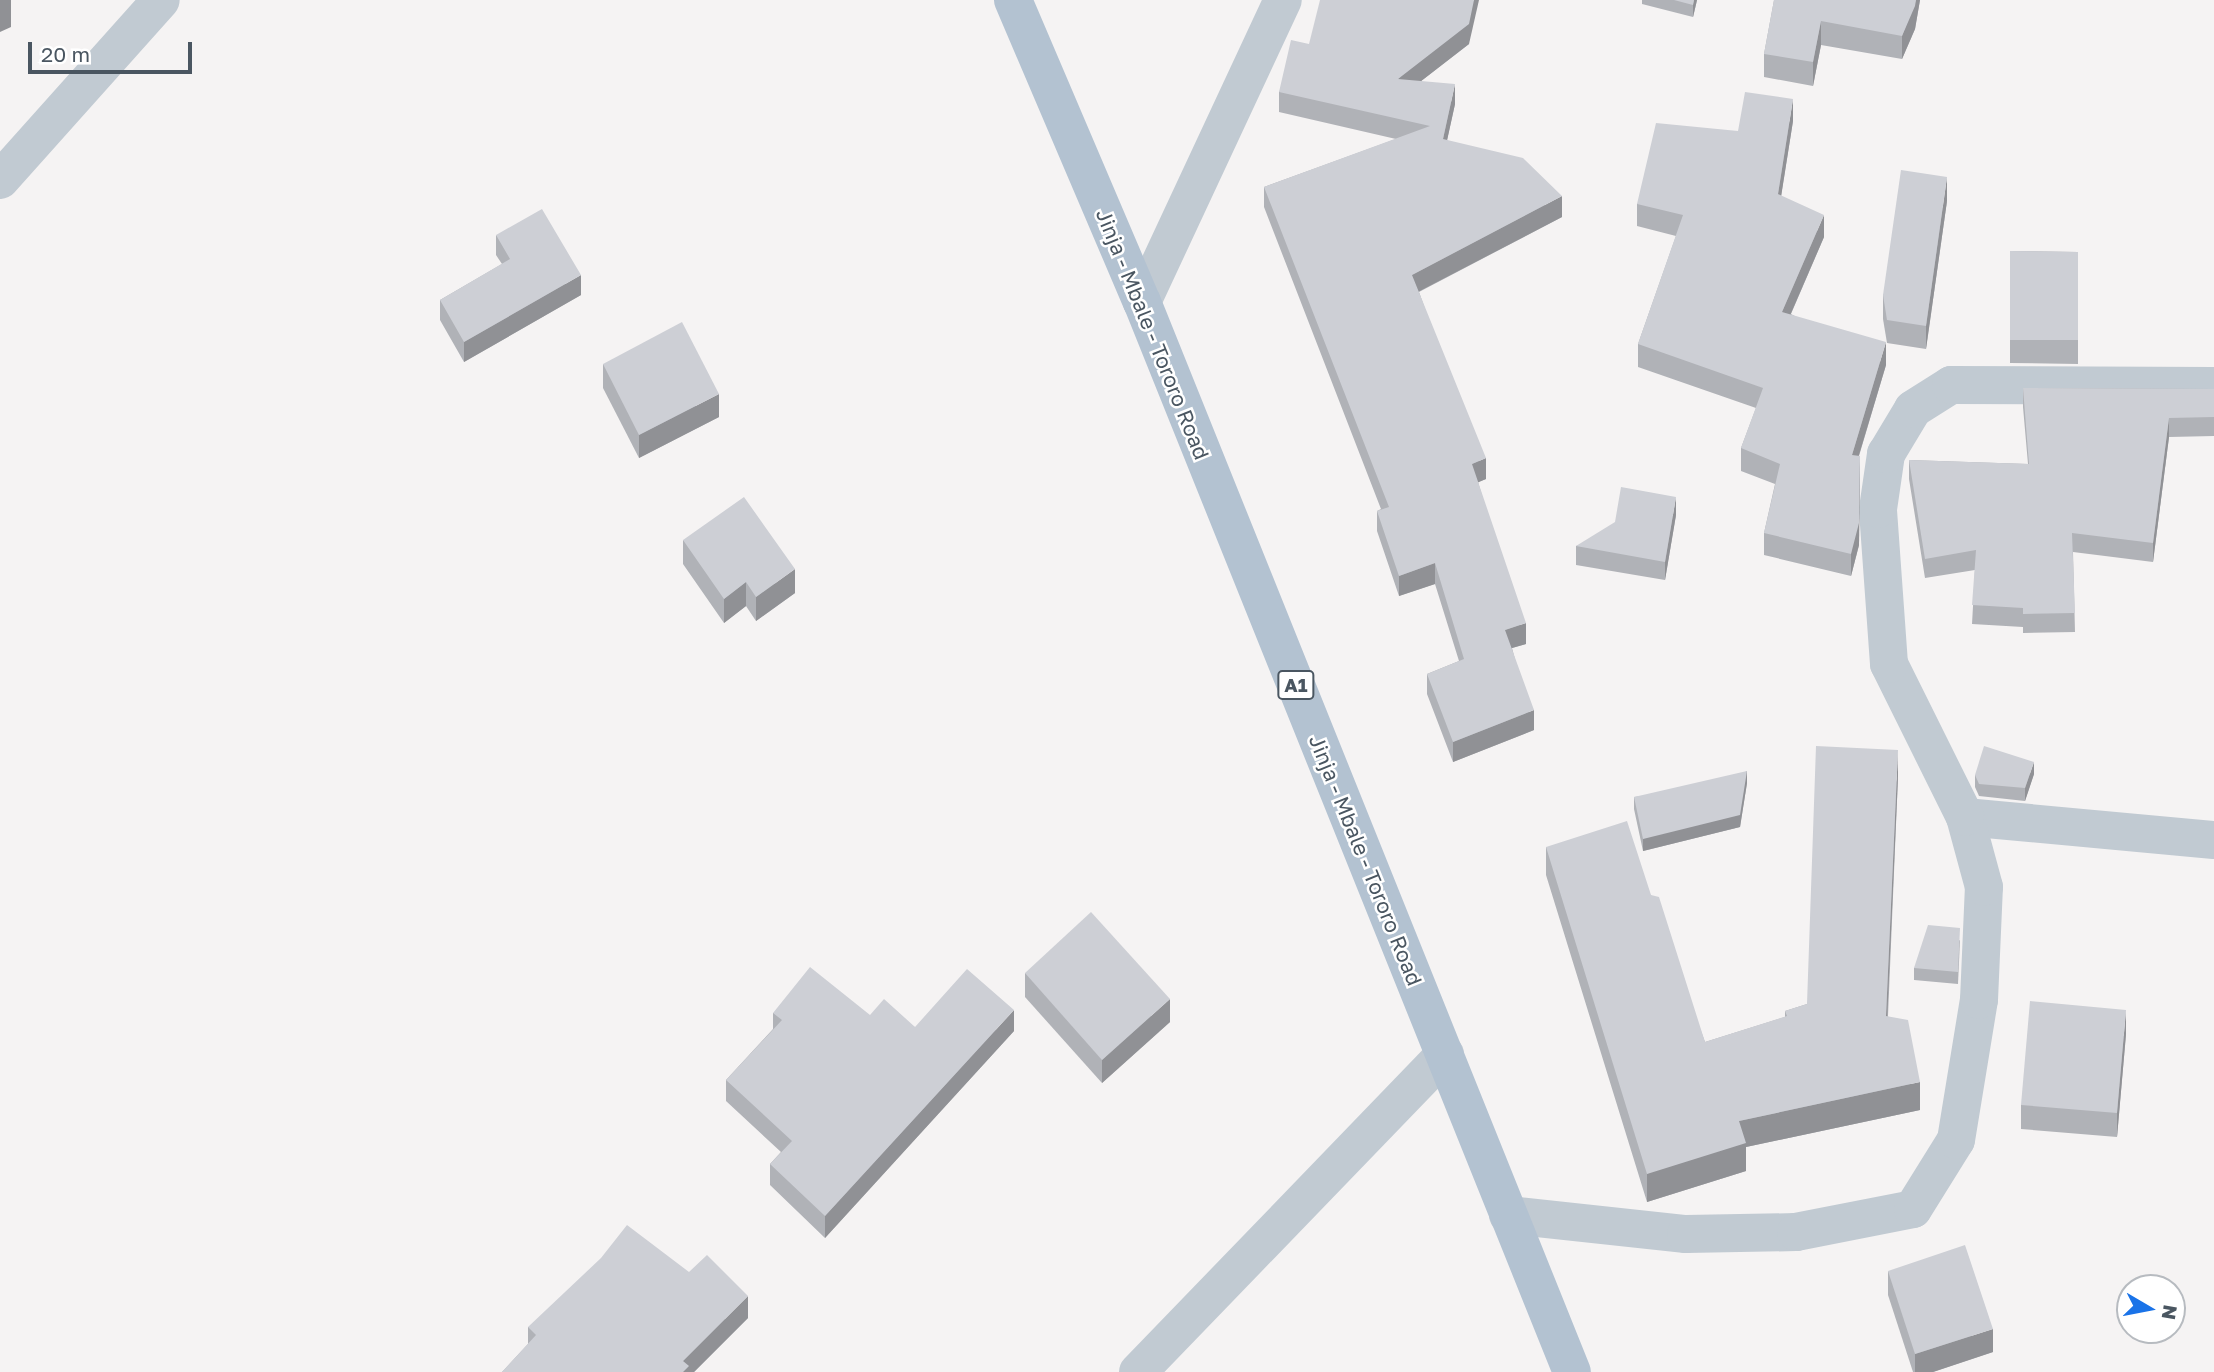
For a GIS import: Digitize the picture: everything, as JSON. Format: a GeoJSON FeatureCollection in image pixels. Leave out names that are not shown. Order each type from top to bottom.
{"type":"FeatureCollection","features":[{"type":"Feature","properties":{"kind":"main road","name":"Jinja - Mbale - Tororo Road"},"geometry":{"type":"LineString","coordinates":[[1013,0],[1142,302],[1572,1372]]}},
{"type":"Feature","properties":{"kind":"street"},"geometry":{"type":"LineString","coordinates":[[0,180],[161,0]]}},
{"type":"Feature","properties":{"kind":"street"},"geometry":{"type":"LineString","coordinates":[[1142,302],[1283,0]]}},
{"type":"Feature","properties":{"kind":"street"},"geometry":{"type":"LineString","coordinates":[[1508,1214],[1686,1234],[1796,1232],[1913,1209],[1956,1140],[1979,1000],[1984,887],[1965,817],[1889,664],[1878,509],[1886,454],[1913,410],[1951,386],[2214,386]]}},
{"type":"Feature","properties":{"kind":"street"},"geometry":{"type":"LineString","coordinates":[[1965,817],[2214,840]]}},
{"type":"Feature","properties":{"kind":"street"},"geometry":{"type":"LineString","coordinates":[[1138,1372],[1445,1054]]}},
{"type":"Feature","properties":{"kind":"building"},"geometry":{"type":"Polygon","coordinates":[[[1320,0],[1474,0],[1469,24],[1398,79],[1455,84],[1443,139],[1523,158],[1562,196],[1412,275],[1486,458],[1472,464],[1526,623],[1505,630],[1534,710],[1453,742],[1427,674],[1464,659],[1435,563],[1399,576],[1377,511],[1389,507],[1264,187],[1430,126],[1279,92],[1291,40],[1309,44],[1320,0]]]}},
{"type":"Feature","properties":{"kind":"building"},"geometry":{"type":"Polygon","coordinates":[[[1674,0],[1694,0],[1693,5],[1674,0]]]}},
{"type":"Feature","properties":{"kind":"building"},"geometry":{"type":"Polygon","coordinates":[[[1774,0],[1916,0],[1902,36],[1821,21],[1813,62],[1764,54],[1774,0]]]}},
{"type":"Feature","properties":{"kind":"building"},"geometry":{"type":"Polygon","coordinates":[[[1745,92],[1793,99],[1778,194],[1824,215],[1782,312],[1886,342],[1852,455],[1860,456],[1859,523],[1851,554],[1764,533],[1780,464],[1741,448],[1763,388],[1638,344],[1683,215],[1637,204],[1656,123],[1738,131],[1745,92]]]}},
{"type":"Feature","properties":{"kind":"building"},"geometry":{"type":"Polygon","coordinates":[[[1901,170],[1947,177],[1926,326],[1887,320],[1883,295],[1901,170]]]}},
{"type":"Feature","properties":{"kind":"building"},"geometry":{"type":"Polygon","coordinates":[[[542,209],[581,275],[464,342],[440,300],[510,259],[496,235],[542,209]]]}},
{"type":"Feature","properties":{"kind":"building"},"geometry":{"type":"Polygon","coordinates":[[[2010,251],[2078,252],[2078,340],[2010,340],[2010,251]]]}},
{"type":"Feature","properties":{"kind":"building"},"geometry":{"type":"Polygon","coordinates":[[[682,322],[719,394],[639,435],[603,364],[682,322]]]}},
{"type":"Feature","properties":{"kind":"building"},"geometry":{"type":"Polygon","coordinates":[[[2023,388],[2214,389],[2214,417],[2169,418],[2153,543],[2072,533],[2075,613],[2023,614],[2023,608],[1972,605],[1976,550],[1925,559],[1909,460],[2029,464],[2023,388]]]}},
{"type":"Feature","properties":{"kind":"building"},"geometry":{"type":"Polygon","coordinates":[[[1621,487],[1676,497],[1665,562],[1576,546],[1615,522],[1621,487]]]}},
{"type":"Feature","properties":{"kind":"building"},"geometry":{"type":"Polygon","coordinates":[[[744,497],[795,569],[756,597],[746,582],[724,599],[683,540],[744,497]]]}},
{"type":"Feature","properties":{"kind":"building"},"geometry":{"type":"Polygon","coordinates":[[[1816,746],[1898,750],[1886,1016],[1908,1020],[1920,1082],[1739,1121],[1746,1143],[1647,1174],[1546,847],[1627,821],[1651,895],[1659,897],[1705,1042],[1787,1016],[1785,1011],[1807,1004],[1816,746]]]}},
{"type":"Feature","properties":{"kind":"building"},"geometry":{"type":"Polygon","coordinates":[[[1984,746],[2034,762],[2025,788],[1979,784],[1975,775],[1984,746]]]}},
{"type":"Feature","properties":{"kind":"building"},"geometry":{"type":"Polygon","coordinates":[[[1747,771],[1740,815],[1643,839],[1634,797],[1747,771]]]}},
{"type":"Feature","properties":{"kind":"building"},"geometry":{"type":"Polygon","coordinates":[[[1091,912],[1170,999],[1102,1060],[1025,973],[1091,912]]]}},
{"type":"Feature","properties":{"kind":"building"},"geometry":{"type":"Polygon","coordinates":[[[1928,925],[1960,928],[1958,972],[1914,968],[1928,925]]]}},
{"type":"Feature","properties":{"kind":"building"},"geometry":{"type":"Polygon","coordinates":[[[810,967],[870,1015],[884,999],[915,1027],[967,969],[1014,1010],[825,1216],[770,1164],[792,1141],[726,1080],[782,1020],[773,1013],[810,967]]]}},
{"type":"Feature","properties":{"kind":"building"},"geometry":{"type":"Polygon","coordinates":[[[2030,1001],[2126,1010],[2117,1113],[2021,1105],[2030,1001]]]}},
{"type":"Feature","properties":{"kind":"building"},"geometry":{"type":"Polygon","coordinates":[[[627,1225],[689,1272],[707,1255],[748,1296],[683,1361],[689,1366],[683,1372],[502,1372],[536,1335],[528,1327],[601,1258],[627,1225]]]}},
{"type":"Feature","properties":{"kind":"building"},"geometry":{"type":"Polygon","coordinates":[[[1965,1245],[1993,1329],[1915,1354],[1888,1271],[1965,1245]]]}}]}
